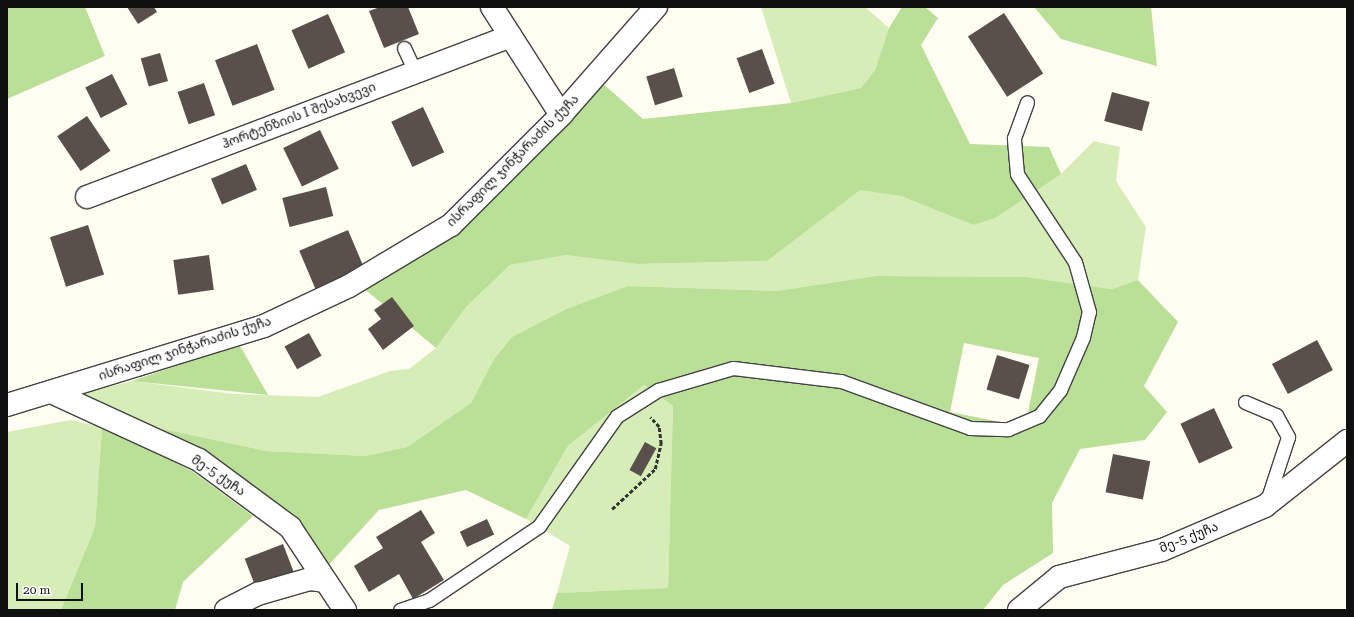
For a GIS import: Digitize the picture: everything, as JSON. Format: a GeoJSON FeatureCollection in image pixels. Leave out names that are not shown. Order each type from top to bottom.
{"type":"FeatureCollection","features":[{"type":"Feature","properties":{"kind":"street"},"geometry":{"type":"LineString","coordinates":[[492,7],[560,115]]}},
{"type":"Feature","properties":{"kind":"street","name":"ისრაფილ ჯინჭარაძის ქუჩა"},"geometry":{"type":"LineString","coordinates":[[7,405],[264,326],[349,286],[451,225],[560,115],[656,7]]}},
{"type":"Feature","properties":{"kind":"street","name":"ჰორტენზიის I შესახვევი"},"geometry":{"type":"LineString","coordinates":[[87,197],[510,36]]}},
{"type":"Feature","properties":{"kind":"street","name":"მე-5 ქუჩა"},"geometry":{"type":"LineString","coordinates":[[51,392],[199,460],[290,527],[324,581],[345,610]]}},
{"type":"Feature","properties":{"kind":"street","name":"მე-5 ქუჩა"},"geometry":{"type":"LineString","coordinates":[[1019,610],[1059,577],[1162,550],[1265,506],[1347,441]]}},
{"type":"Feature","properties":{"kind":"street"},"geometry":{"type":"LineString","coordinates":[[226,610],[266,592],[310,579],[324,581]]}},
{"type":"Feature","properties":{"kind":"lane"},"geometry":{"type":"LineString","coordinates":[[404,48],[416,72]]}},
{"type":"Feature","properties":{"kind":"lane"},"geometry":{"type":"LineString","coordinates":[[400,610],[429,600],[539,526],[616,416],[658,390],[732,368],[841,381],[970,428],[1008,429],[1039,416],[1060,390],[1083,337],[1089,312],[1075,262],[1017,174],[1014,138],[1027,102]]}},
{"type":"Feature","properties":{"kind":"lane"},"geometry":{"type":"LineString","coordinates":[[1245,402],[1276,415],[1288,437],[1265,506]]}},
{"type":"Feature","properties":{"kind":"path"},"geometry":{"type":"LineString","coordinates":[[612,509],[655,469],[661,444],[659,426],[650,416],[645,419]]}},
{"type":"Feature","properties":{"kind":"green space"},"geometry":{"type":"Polygon","coordinates":[[[7,7],[85,7],[105,56],[7,99],[7,7]]]}},
{"type":"Feature","properties":{"kind":"green space"},"geometry":{"type":"Polygon","coordinates":[[[761,7],[865,7],[889,28],[875,70],[861,88],[791,103],[761,7]]]}},
{"type":"Feature","properties":{"kind":"green space"},"geometry":{"type":"Polygon","coordinates":[[[902,7],[925,7],[938,18],[921,45],[970,144],[1049,147],[1061,174],[995,218],[973,225],[901,196],[860,190],[767,261],[637,264],[566,255],[510,265],[466,307],[436,348],[362,287],[601,82],[643,119],[791,103],[861,88],[875,70],[889,28],[902,7]]]}},
{"type":"Feature","properties":{"kind":"green space"},"geometry":{"type":"Polygon","coordinates":[[[1034,7],[1151,7],[1157,66],[1061,39],[1034,7]]]}},
{"type":"Feature","properties":{"kind":"green space"},"geometry":{"type":"Polygon","coordinates":[[[1094,141],[1120,147],[1116,181],[1146,227],[1138,280],[1112,289],[1026,277],[876,276],[777,291],[628,286],[566,309],[512,337],[494,359],[471,403],[407,447],[366,456],[266,451],[144,425],[76,395],[132,381],[233,394],[318,397],[390,371],[409,369],[436,348],[466,307],[510,265],[566,255],[637,264],[767,261],[860,189],[901,196],[973,225],[1061,174],[1094,141]]]}},
{"type":"Feature","properties":{"kind":"green space"},"geometry":{"type":"Polygon","coordinates":[[[876,276],[1026,277],[1112,289],[1138,280],[1178,322],[1144,386],[1167,412],[1145,440],[1080,449],[1052,503],[1053,553],[1003,585],[983,610],[552,610],[557,593],[668,588],[673,406],[644,385],[568,446],[526,519],[466,490],[379,510],[326,568],[293,514],[203,449],[144,425],[266,451],[366,456],[407,447],[471,403],[494,359],[512,337],[566,309],[628,286],[777,291],[876,276]],[[964,343],[950,412],[1025,427],[1039,358],[964,343]]]}},
{"type":"Feature","properties":{"kind":"green space"},"geometry":{"type":"Polygon","coordinates":[[[239,344],[268,395],[132,381],[239,344]]]}},
{"type":"Feature","properties":{"kind":"green space"},"geometry":{"type":"Polygon","coordinates":[[[644,385],[673,406],[668,588],[557,593],[570,546],[526,519],[568,446],[644,385]]]}},
{"type":"Feature","properties":{"kind":"green space"},"geometry":{"type":"Polygon","coordinates":[[[71,420],[102,427],[95,527],[61,610],[7,610],[7,432],[71,420]]]}},
{"type":"Feature","properties":{"kind":"green space"},"geometry":{"type":"Polygon","coordinates":[[[102,427],[192,471],[253,516],[183,582],[175,610],[61,610],[95,527],[102,427]]]}},
{"type":"Feature","properties":{"kind":"building"},"geometry":{"type":"Polygon","coordinates":[[[127,7],[154,7],[157,12],[138,24],[127,7]]]}},
{"type":"Feature","properties":{"kind":"building"},"geometry":{"type":"Polygon","coordinates":[[[380,7],[408,7],[419,34],[384,48],[369,11],[380,7]]]}},
{"type":"Feature","properties":{"kind":"building"},"geometry":{"type":"Polygon","coordinates":[[[1004,13],[1043,73],[1007,97],[968,36],[1004,13]]]}},
{"type":"Feature","properties":{"kind":"building"},"geometry":{"type":"Polygon","coordinates":[[[328,14],[345,52],[309,69],[291,30],[328,14]]]}},
{"type":"Feature","properties":{"kind":"building"},"geometry":{"type":"Polygon","coordinates":[[[257,44],[275,90],[233,106],[215,60],[257,44]]]}},
{"type":"Feature","properties":{"kind":"building"},"geometry":{"type":"Polygon","coordinates":[[[762,49],[775,84],[749,93],[737,58],[762,49]]]}},
{"type":"Feature","properties":{"kind":"building"},"geometry":{"type":"Polygon","coordinates":[[[160,53],[168,81],[149,86],[141,59],[160,53]]]}},
{"type":"Feature","properties":{"kind":"building"},"geometry":{"type":"Polygon","coordinates":[[[674,68],[683,97],[655,105],[646,76],[674,68]]]}},
{"type":"Feature","properties":{"kind":"building"},"geometry":{"type":"Polygon","coordinates":[[[112,74],[127,104],[101,118],[85,88],[112,74]]]}},
{"type":"Feature","properties":{"kind":"building"},"geometry":{"type":"Polygon","coordinates":[[[204,83],[215,115],[189,124],[178,92],[204,83]]]}},
{"type":"Feature","properties":{"kind":"building"},"geometry":{"type":"Polygon","coordinates":[[[1112,92],[1150,102],[1142,131],[1104,121],[1112,92]]]}},
{"type":"Feature","properties":{"kind":"building"},"geometry":{"type":"Polygon","coordinates":[[[423,107],[444,152],[412,167],[391,122],[423,107]]]}},
{"type":"Feature","properties":{"kind":"building"},"geometry":{"type":"Polygon","coordinates":[[[87,116],[110,151],[81,171],[57,136],[87,116]]]}},
{"type":"Feature","properties":{"kind":"building"},"geometry":{"type":"Polygon","coordinates":[[[320,130],[339,169],[302,187],[283,148],[320,130]]]}},
{"type":"Feature","properties":{"kind":"building"},"geometry":{"type":"Polygon","coordinates":[[[246,164],[257,190],[222,205],[211,179],[246,164]]]}},
{"type":"Feature","properties":{"kind":"building"},"geometry":{"type":"Polygon","coordinates":[[[326,187],[333,216],[290,227],[282,198],[326,187]]]}},
{"type":"Feature","properties":{"kind":"building"},"geometry":{"type":"Polygon","coordinates":[[[88,225],[104,274],[66,287],[50,237],[88,225]]]}},
{"type":"Feature","properties":{"kind":"building"},"geometry":{"type":"Polygon","coordinates":[[[348,230],[365,270],[316,290],[299,251],[348,230]]]}},
{"type":"Feature","properties":{"kind":"building"},"geometry":{"type":"Polygon","coordinates":[[[209,255],[214,290],[178,295],[173,260],[209,255]]]}},
{"type":"Feature","properties":{"kind":"building"},"geometry":{"type":"Polygon","coordinates":[[[392,297],[414,326],[383,350],[368,329],[381,319],[374,310],[392,297]]]}},
{"type":"Feature","properties":{"kind":"building"},"geometry":{"type":"Polygon","coordinates":[[[309,333],[322,356],[297,369],[285,347],[309,333]]]}},
{"type":"Feature","properties":{"kind":"building"},"geometry":{"type":"Polygon","coordinates":[[[1317,340],[1333,370],[1288,394],[1272,364],[1317,340]]]}},
{"type":"Feature","properties":{"kind":"building"},"geometry":{"type":"Polygon","coordinates":[[[997,355],[1030,365],[1019,399],[986,389],[997,355]]]}},
{"type":"Feature","properties":{"kind":"building"},"geometry":{"type":"Polygon","coordinates":[[[1214,408],[1233,448],[1199,464],[1180,424],[1214,408]]]}},
{"type":"Feature","properties":{"kind":"building"},"geometry":{"type":"Polygon","coordinates":[[[645,442],[656,448],[641,476],[629,470],[645,442]]]}},
{"type":"Feature","properties":{"kind":"building"},"geometry":{"type":"Polygon","coordinates":[[[1113,454],[1150,461],[1143,500],[1106,492],[1113,454]]]}},
{"type":"Feature","properties":{"kind":"building"},"geometry":{"type":"Polygon","coordinates":[[[421,510],[435,533],[421,542],[444,580],[413,599],[399,574],[369,592],[354,566],[383,548],[376,537],[421,510]]]}},
{"type":"Feature","properties":{"kind":"building"},"geometry":{"type":"Polygon","coordinates":[[[487,519],[494,534],[467,547],[460,532],[487,519]]]}},
{"type":"Feature","properties":{"kind":"building"},"geometry":{"type":"Polygon","coordinates":[[[283,544],[294,572],[255,587],[245,559],[283,544]]]}}]}
